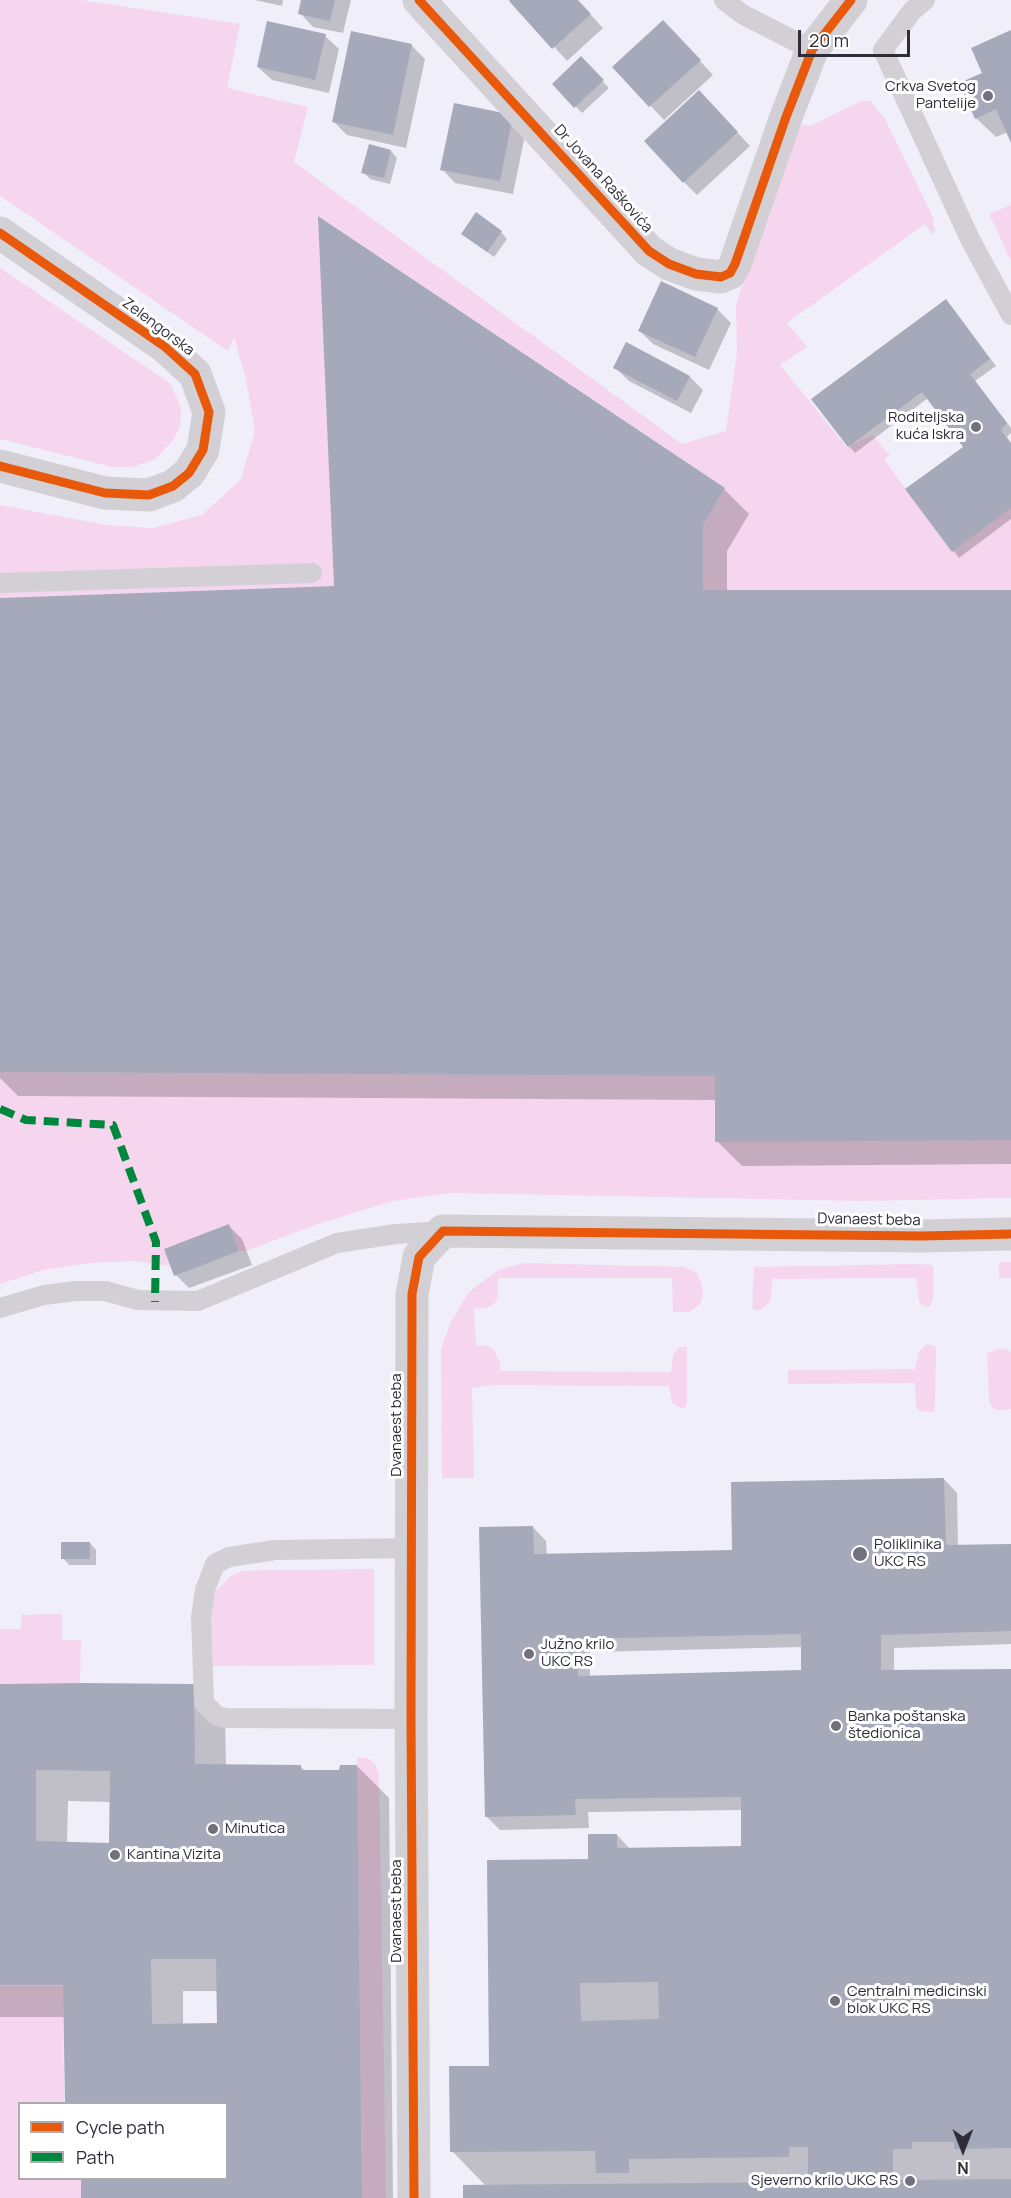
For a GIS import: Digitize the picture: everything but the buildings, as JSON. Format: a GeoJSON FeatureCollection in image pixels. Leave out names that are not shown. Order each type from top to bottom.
{"type":"FeatureCollection","features":[{"type":"Feature","properties":{"kind":"street","name":"Dr Jovana Raškovića"},"geometry":{"type":"LineString","coordinates":[[419,0],[649,251],[669,264],[704,275],[721,277],[730,273],[735,264],[812,50],[851,0]]}},
{"type":"Feature","properties":{"kind":"street","name":"Zelengorska"},"geometry":{"type":"LineString","coordinates":[[0,233],[164,346],[195,374],[209,412],[203,450],[189,473],[172,486],[149,495],[105,493],[0,466]]}},
{"type":"Feature","properties":{"kind":"street","name":"Dvanaest beba"},"geometry":{"type":"LineString","coordinates":[[414,2198],[411,1719],[412,1294],[419,1257],[443,1231],[922,1236],[1011,1234]]}},
{"type":"Feature","properties":{"kind":"lane"},"geometry":{"type":"LineString","coordinates":[[724,0],[742,14],[812,50]]}},
{"type":"Feature","properties":{"kind":"lane"},"geometry":{"type":"LineString","coordinates":[[925,0],[906,17],[883,50],[970,239],[1011,315]]}},
{"type":"Feature","properties":{"kind":"lane"},"geometry":{"type":"LineString","coordinates":[[0,583],[312,573]]}},
{"type":"Feature","properties":{"kind":"lane"},"geometry":{"type":"LineString","coordinates":[[0,1308],[44,1295],[75,1292],[105,1292],[138,1300],[198,1301],[337,1243],[396,1234],[443,1231]]}},
{"type":"Feature","properties":{"kind":"lane"},"geometry":{"type":"LineString","coordinates":[[411,1719],[217,1716],[204,1702],[201,1617],[205,1590],[216,1564],[242,1554],[275,1550],[412,1548]]}},
{"type":"Feature","properties":{"kind":"shaded area"},"geometry":{"type":"Polygon","coordinates":[[[0,0],[81,0],[240,24],[227,88],[308,107],[294,162],[682,444],[726,431],[737,352],[736,305],[772,188],[796,123],[810,126],[861,101],[871,101],[885,119],[932,215],[935,232],[933,235],[925,224],[787,323],[807,347],[780,365],[847,447],[872,435],[890,455],[884,459],[952,552],[1011,508],[1011,590],[703,590],[703,525],[725,488],[319,216],[334,586],[0,598],[0,505],[107,525],[153,528],[202,515],[241,479],[255,431],[246,380],[234,337],[228,351],[0,196],[0,0]]]}},
{"type":"Feature","properties":{"kind":"shaded area"},"geometry":{"type":"Polygon","coordinates":[[[1011,205],[1011,261],[989,214],[1011,205]]]}},
{"type":"Feature","properties":{"kind":"shaded area"},"geometry":{"type":"Polygon","coordinates":[[[0,268],[171,384],[181,408],[180,427],[173,440],[156,459],[132,467],[112,467],[0,439],[0,268]]]}},
{"type":"Feature","properties":{"kind":"shaded area"},"geometry":{"type":"Polygon","coordinates":[[[0,1072],[715,1076],[1011,1140],[1011,1198],[862,1201],[452,1193],[393,1201],[318,1224],[246,1251],[239,1251],[229,1225],[164,1249],[170,1266],[136,1261],[89,1263],[43,1270],[0,1284],[0,1072]]]}},
{"type":"Feature","properties":{"kind":"shaded area"},"geometry":{"type":"Polygon","coordinates":[[[999,1262],[1011,1262],[1011,1278],[999,1278],[999,1262]]]}},
{"type":"Feature","properties":{"kind":"shaded area"},"geometry":{"type":"Polygon","coordinates":[[[524,1263],[685,1267],[698,1274],[703,1291],[702,1300],[689,1312],[673,1312],[672,1278],[498,1278],[496,1302],[489,1307],[474,1309],[476,1345],[493,1349],[500,1362],[501,1371],[671,1372],[673,1354],[680,1347],[687,1347],[687,1405],[682,1409],[672,1403],[669,1386],[494,1385],[472,1388],[474,1478],[442,1478],[441,1349],[450,1324],[468,1293],[498,1270],[524,1263]]]}},
{"type":"Feature","properties":{"kind":"shaded area"},"geometry":{"type":"Polygon","coordinates":[[[933,1265],[933,1300],[929,1307],[922,1305],[919,1301],[916,1278],[772,1279],[771,1298],[768,1304],[760,1310],[754,1310],[752,1307],[754,1267],[933,1265]]]}},
{"type":"Feature","properties":{"kind":"shaded area"},"geometry":{"type":"Polygon","coordinates":[[[927,1344],[936,1347],[933,1412],[919,1411],[916,1407],[915,1383],[788,1384],[788,1370],[915,1369],[919,1351],[927,1344]]]}},
{"type":"Feature","properties":{"kind":"shaded area"},"geometry":{"type":"Polygon","coordinates":[[[996,1349],[1011,1352],[1011,1409],[997,1410],[989,1401],[987,1354],[996,1349]]]}},
{"type":"Feature","properties":{"kind":"shaded area"},"geometry":{"type":"Polygon","coordinates":[[[374,1569],[374,1665],[211,1666],[210,1605],[215,1592],[231,1576],[242,1571],[374,1569]]]}},
{"type":"Feature","properties":{"kind":"shaded area"},"geometry":{"type":"Polygon","coordinates":[[[62,1614],[62,1640],[81,1640],[80,1683],[0,1684],[0,1629],[21,1629],[21,1615],[62,1614]]]}},
{"type":"Feature","properties":{"kind":"shaded area"},"geometry":{"type":"Polygon","coordinates":[[[357,1757],[368,1758],[375,1764],[379,1774],[386,2198],[362,2198],[357,1757]]]}},
{"type":"Feature","properties":{"kind":"shaded area"},"geometry":{"type":"Polygon","coordinates":[[[0,1986],[63,1986],[64,2102],[18,2102],[18,2180],[81,2180],[81,2198],[0,2198],[0,1986]]]}},
{"type":"Feature","properties":{"kind":"marked path"},"geometry":{"type":"LineString","coordinates":[[0,1109],[26,1120],[113,1125],[156,1242],[155,1302]]}},
{"type":"Feature","properties":{"kind":"cycle path"},"geometry":{"type":"LineString","coordinates":[[419,0],[649,251],[669,264],[696,274],[721,277],[730,273],[735,264],[812,50],[851,0]]}},
{"type":"Feature","properties":{"kind":"cycle path"},"geometry":{"type":"LineString","coordinates":[[0,233],[164,346],[195,374],[209,412],[203,450],[189,473],[173,486],[149,495],[105,493],[0,466]]}},
{"type":"Feature","properties":{"kind":"cycle path"},"geometry":{"type":"LineString","coordinates":[[414,2198],[411,1719],[412,1294],[419,1257],[443,1231],[922,1236],[1011,1234]]}},
{"type":"Feature","properties":{"kind":"place","name":"Crkva Svetog Pantelije"},"geometry":{"type":"Point","coordinates":[988,96]}},
{"type":"Feature","properties":{"kind":"place","name":"Roditeljska kuća Iskra"},"geometry":{"type":"Point","coordinates":[976,427]}},
{"type":"Feature","properties":{"kind":"place","name":"Poliklinika UKC RS"},"geometry":{"type":"Point","coordinates":[860,1554]}},
{"type":"Feature","properties":{"kind":"place","name":"Južno krilo UKC RS"},"geometry":{"type":"Point","coordinates":[529,1654]}},
{"type":"Feature","properties":{"kind":"place","name":"Banka poštanska štedionica"},"geometry":{"type":"Point","coordinates":[836,1726]}},
{"type":"Feature","properties":{"kind":"place","name":"Minutica"},"geometry":{"type":"Point","coordinates":[213,1829]}},
{"type":"Feature","properties":{"kind":"place","name":"Kantina Vizita"},"geometry":{"type":"Point","coordinates":[115,1855]}},
{"type":"Feature","properties":{"kind":"place","name":"Centralni medicinski blok UKC RS"},"geometry":{"type":"Point","coordinates":[835,2001]}},
{"type":"Feature","properties":{"kind":"place","name":"Sjeverno krilo UKC RS"},"geometry":{"type":"Point","coordinates":[910,2181]}}]}
